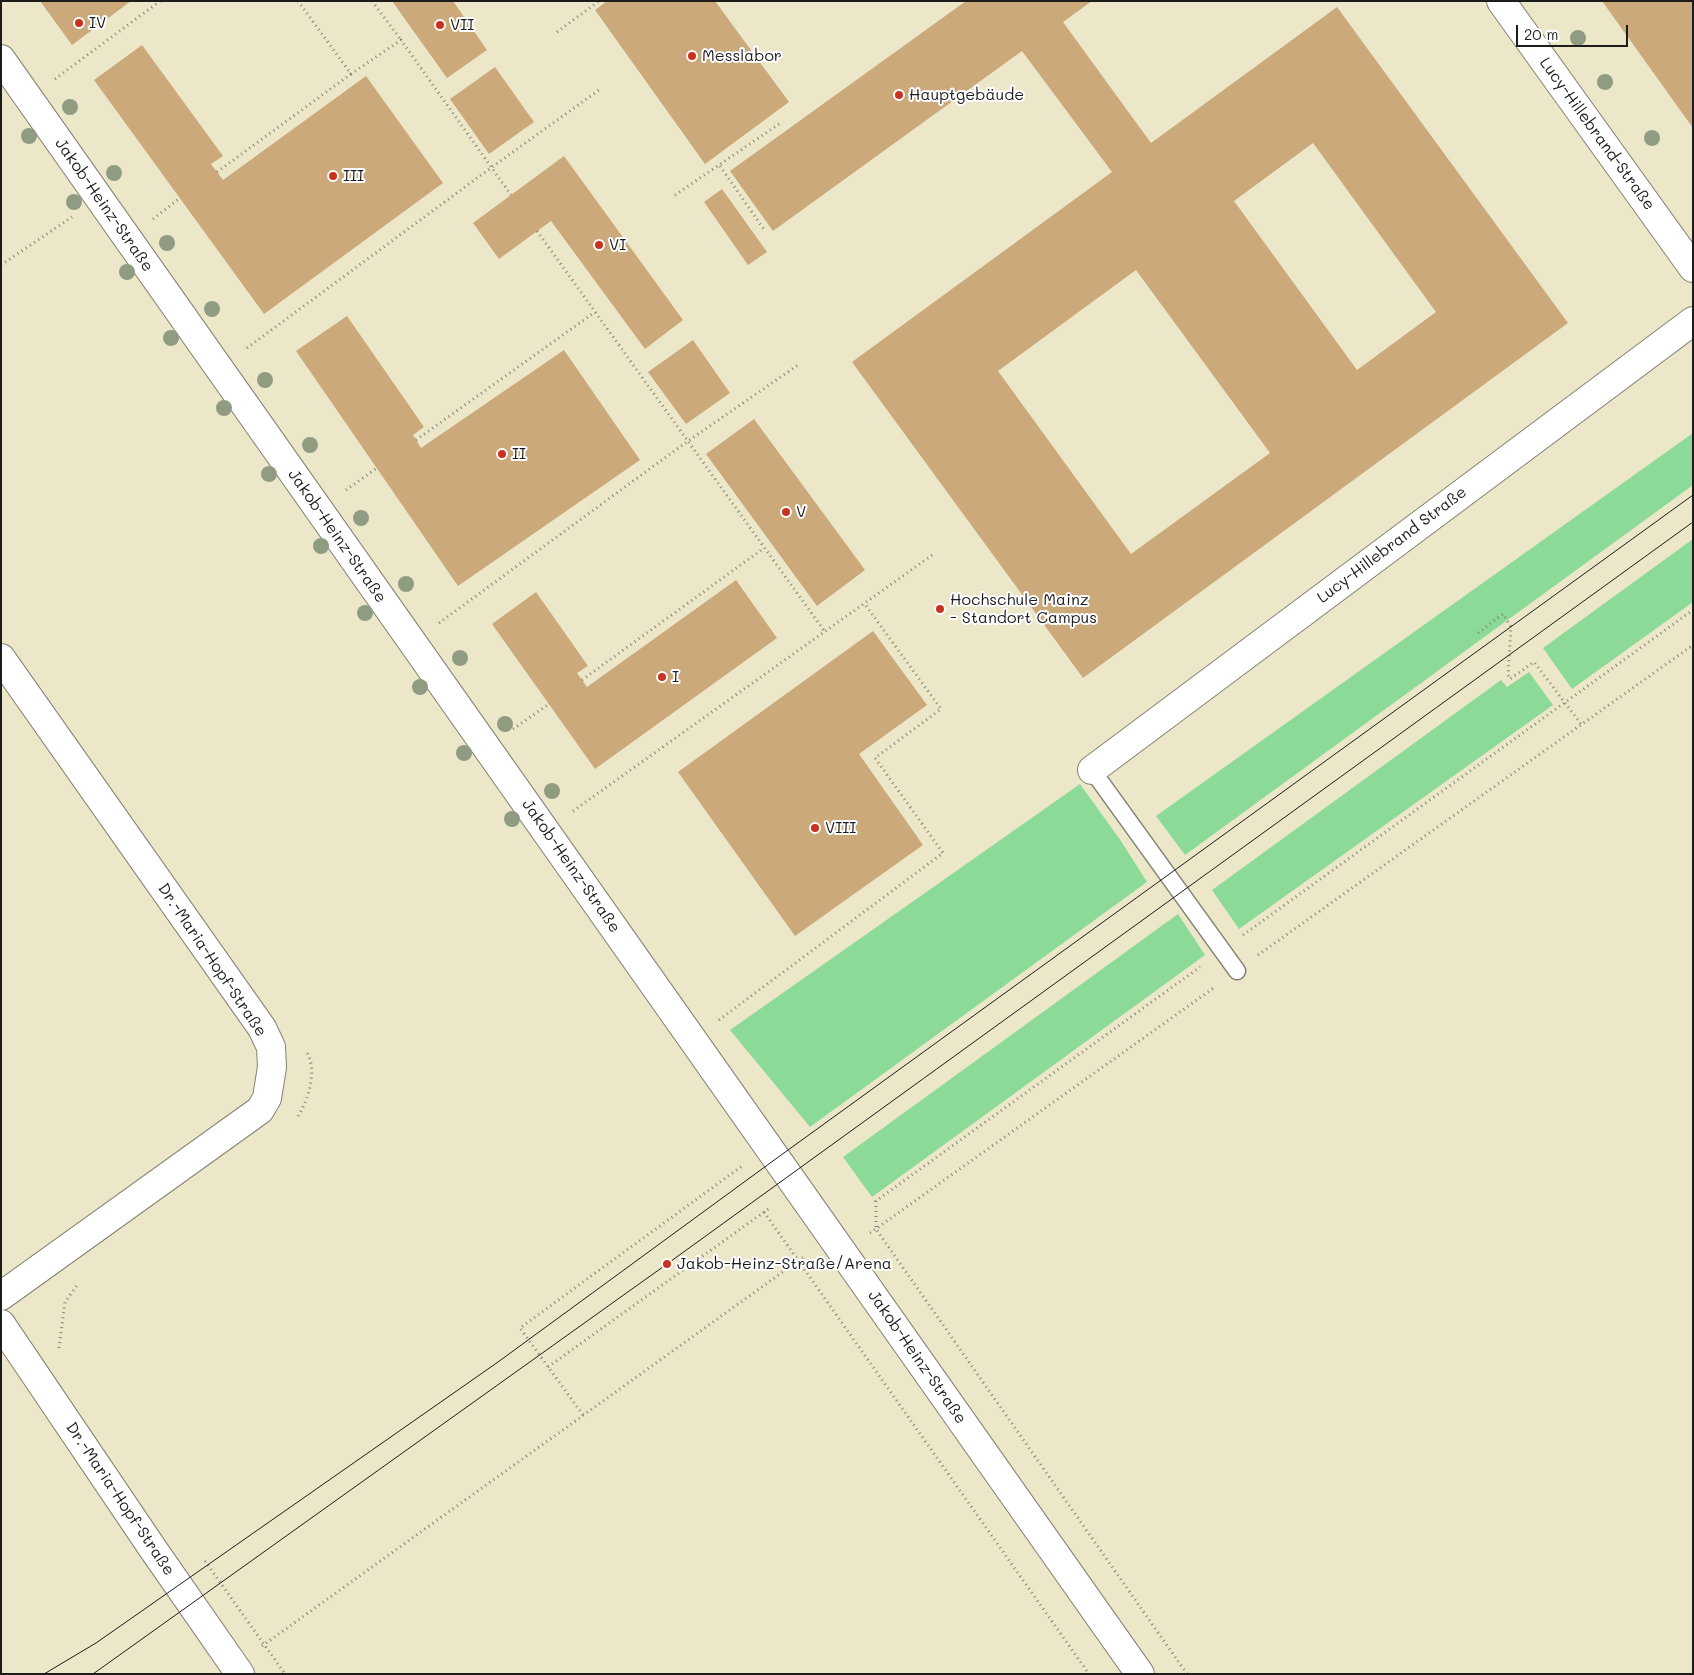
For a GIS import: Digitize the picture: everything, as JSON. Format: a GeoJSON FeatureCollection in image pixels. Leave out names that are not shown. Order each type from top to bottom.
{"type":"FeatureCollection","features":[{"type":"Feature","properties":{"kind":"street","name":"Lucy-Hillebrand-Straße"},"geometry":{"type":"LineString","coordinates":[[1501,1],[1693,268]]}},
{"type":"Feature","properties":{"kind":"street","name":"Jakob-Heinz-Straße"},"geometry":{"type":"LineString","coordinates":[[1,59],[1140,1674]]}},
{"type":"Feature","properties":{"kind":"street","name":"Lucy-Hillebrand Straße"},"geometry":{"type":"LineString","coordinates":[[1092,770],[1693,321]]}},
{"type":"Feature","properties":{"kind":"street","name":"Dr.-Maria-Hopf-Straße"},"geometry":{"type":"LineString","coordinates":[[1,658],[262,1028],[271,1047],[272,1067],[267,1098],[260,1110],[1,1296]]}},
{"type":"Feature","properties":{"kind":"street","name":"Dr.-Maria-Hopf-Straße"},"geometry":{"type":"LineString","coordinates":[[1,1324],[153,1549],[238,1670]]}},
{"type":"Feature","properties":{"kind":"lane"},"geometry":{"type":"LineString","coordinates":[[1092,770],[1237,971]]}},
{"type":"Feature","properties":{"kind":"path"},"geometry":{"type":"LineString","coordinates":[[28,98],[160,1]]}},
{"type":"Feature","properties":{"kind":"path"},"geometry":{"type":"LineString","coordinates":[[298,1],[351,74]]}},
{"type":"Feature","properties":{"kind":"path"},"geometry":{"type":"LineString","coordinates":[[372,1],[511,195]]}},
{"type":"Feature","properties":{"kind":"path"},"geometry":{"type":"LineString","coordinates":[[557,32],[598,2]]}},
{"type":"Feature","properties":{"kind":"path"},"geometry":{"type":"LineString","coordinates":[[217,172],[351,74],[401,40]]}},
{"type":"Feature","properties":{"kind":"path"},"geometry":{"type":"LineString","coordinates":[[219,369],[599,90]]}},
{"type":"Feature","properties":{"kind":"path"},"geometry":{"type":"LineString","coordinates":[[675,195],[782,122]]}},
{"type":"Feature","properties":{"kind":"path"},"geometry":{"type":"LineString","coordinates":[[720,166],[765,231]]}},
{"type":"Feature","properties":{"kind":"path"},"geometry":{"type":"LineString","coordinates":[[1,265],[99,199]]}},
{"type":"Feature","properties":{"kind":"path"},"geometry":{"type":"LineString","coordinates":[[537,231],[825,632]]}},
{"type":"Feature","properties":{"kind":"path"},"geometry":{"type":"LineString","coordinates":[[416,440],[595,312]]}},
{"type":"Feature","properties":{"kind":"path"},"geometry":{"type":"LineString","coordinates":[[412,642],[688,441],[798,365]]}},
{"type":"Feature","properties":{"kind":"path"},"geometry":{"type":"LineString","coordinates":[[582,680],[764,548]]}},
{"type":"Feature","properties":{"kind":"path"},"geometry":{"type":"LineString","coordinates":[[546,831],[934,553]]}},
{"type":"Feature","properties":{"kind":"path"},"geometry":{"type":"LineString","coordinates":[[693,1039],[943,853],[875,758],[941,709],[864,603]]}},
{"type":"Feature","properties":{"kind":"path"},"geometry":{"type":"LineString","coordinates":[[1187,1674],[876,1229],[876,1201],[1693,610]]}},
{"type":"Feature","properties":{"kind":"path"},"geometry":{"type":"LineString","coordinates":[[1478,633],[1503,614],[1511,627],[1508,675],[1510,679],[1534,662],[1581,724]]}},
{"type":"Feature","properties":{"kind":"path"},"geometry":{"type":"LineString","coordinates":[[238,1670],[265,1644],[798,1261],[876,1229],[1693,645]]}},
{"type":"Feature","properties":{"kind":"path"},"geometry":{"type":"LineString","coordinates":[[487,748],[549,704]]}},
{"type":"Feature","properties":{"kind":"path"},"geometry":{"type":"LineString","coordinates":[[294,1122],[304,1107],[311,1083],[311,1059],[300,1043]]}},
{"type":"Feature","properties":{"kind":"path"},"geometry":{"type":"LineString","coordinates":[[583,1415],[520,1328],[769,1147]]}},
{"type":"Feature","properties":{"kind":"path"},"geometry":{"type":"LineString","coordinates":[[548,1367],[798,1188]]}},
{"type":"Feature","properties":{"kind":"path"},"geometry":{"type":"LineString","coordinates":[[764,1212],[1089,1674]]}},
{"type":"Feature","properties":{"kind":"path"},"geometry":{"type":"LineString","coordinates":[[58,1353],[65,1302],[79,1283]]}},
{"type":"Feature","properties":{"kind":"path"},"geometry":{"type":"LineString","coordinates":[[204,1559],[285,1674]]}},
{"type":"Feature","properties":{"kind":"green space"},"geometry":{"type":"Polygon","coordinates":[[[1693,433],[1693,485],[1185,855],[1156,816],[1693,433]]]}},
{"type":"Feature","properties":{"kind":"green space"},"geometry":{"type":"Polygon","coordinates":[[[1693,539],[1693,602],[1572,689],[1543,648],[1693,539]]]}},
{"type":"Feature","properties":{"kind":"green space"},"geometry":{"type":"Polygon","coordinates":[[[1529,672],[1553,705],[1239,929],[1212,890],[1501,680],[1507,687],[1529,672]]]}},
{"type":"Feature","properties":{"kind":"green space"},"geometry":{"type":"Polygon","coordinates":[[[1080,784],[1121,841],[1147,882],[810,1127],[730,1030],[1080,784]]]}},
{"type":"Feature","properties":{"kind":"green space"},"geometry":{"type":"Polygon","coordinates":[[[1178,914],[1205,955],[872,1197],[843,1157],[1178,914]]]}},
{"type":"Feature","properties":{"kind":"building","name":"IV"},"geometry":{"type":"Polygon","coordinates":[[[40,1],[131,1],[72,45],[40,1]]]}},
{"type":"Feature","properties":{"kind":"building","name":"VII"},"geometry":{"type":"Polygon","coordinates":[[[392,1],[453,1],[487,50],[447,78],[392,1]]]}},
{"type":"Feature","properties":{"kind":"building","name":"Messlabor"},"geometry":{"type":"Polygon","coordinates":[[[607,1],[715,1],[789,102],[705,164],[595,10],[607,1]]]}},
{"type":"Feature","properties":{"kind":"building"},"geometry":{"type":"Polygon","coordinates":[[[966,1],[1092,1],[1063,22],[1151,143],[1337,7],[1568,323],[1083,678],[852,362],[1112,172],[1022,51],[773,231],[730,171],[966,1]],[[1313,143],[1234,201],[1357,370],[1436,312],[1313,143]],[[1136,270],[998,371],[1131,554],[1270,453],[1136,270]]]}},
{"type":"Feature","properties":{"kind":"building"},"geometry":{"type":"Polygon","coordinates":[[[1602,1],[1693,1],[1693,128],[1660,82],[1602,1]]]}},
{"type":"Feature","properties":{"kind":"building","name":"III"},"geometry":{"type":"Polygon","coordinates":[[[142,45],[223,156],[211,164],[223,180],[366,76],[443,183],[264,314],[94,80],[142,45]]]}},
{"type":"Feature","properties":{"kind":"building"},"geometry":{"type":"Polygon","coordinates":[[[495,67],[534,122],[489,154],[450,99],[495,67]]]}},
{"type":"Feature","properties":{"kind":"building","name":"VI"},"geometry":{"type":"Polygon","coordinates":[[[564,156],[683,320],[645,349],[551,221],[499,259],[473,223],[564,156]]]}},
{"type":"Feature","properties":{"kind":"building"},"geometry":{"type":"Polygon","coordinates":[[[722,189],[767,252],[748,265],[704,202],[722,189]]]}},
{"type":"Feature","properties":{"kind":"building","name":"II"},"geometry":{"type":"Polygon","coordinates":[[[347,316],[424,427],[413,435],[421,448],[564,350],[640,460],[458,586],[296,351],[347,316]]]}},
{"type":"Feature","properties":{"kind":"building"},"geometry":{"type":"Polygon","coordinates":[[[693,340],[730,393],[686,424],[648,372],[693,340]]]}},
{"type":"Feature","properties":{"kind":"building","name":"V"},"geometry":{"type":"Polygon","coordinates":[[[754,419],[865,570],[817,606],[706,454],[754,419]]]}},
{"type":"Feature","properties":{"kind":"building","name":"I"},"geometry":{"type":"Polygon","coordinates":[[[736,580],[777,638],[595,769],[492,624],[536,592],[588,666],[577,673],[587,687],[736,580]]]}},
{"type":"Feature","properties":{"kind":"building","name":"VIII"},"geometry":{"type":"Polygon","coordinates":[[[873,631],[927,705],[859,754],[923,845],[795,936],[678,772],[873,631]]]}},
{"type":"Feature","properties":{"kind":"tram line"},"geometry":{"type":"LineString","coordinates":[[44,1674],[96,1643],[498,1362],[1693,495]]}},
{"type":"Feature","properties":{"kind":"tram line"},"geometry":{"type":"LineString","coordinates":[[93,1674],[667,1264],[1693,522]]}},
{"type":"Feature","properties":{"kind":"place","name":"IV"},"geometry":{"type":"Point","coordinates":[79,23]}},
{"type":"Feature","properties":{"kind":"place","name":"VII"},"geometry":{"type":"Point","coordinates":[440,25]}},
{"type":"Feature","properties":{"kind":"place","name":"Messlabor"},"geometry":{"type":"Point","coordinates":[692,56]}},
{"type":"Feature","properties":{"kind":"place","name":"Hauptgebäude"},"geometry":{"type":"Point","coordinates":[899,95]}},
{"type":"Feature","properties":{"kind":"place","name":"III"},"geometry":{"type":"Point","coordinates":[333,176]}},
{"type":"Feature","properties":{"kind":"place","name":"VI"},"geometry":{"type":"Point","coordinates":[599,245]}},
{"type":"Feature","properties":{"kind":"place","name":"II"},"geometry":{"type":"Point","coordinates":[502,454]}},
{"type":"Feature","properties":{"kind":"place","name":"V"},"geometry":{"type":"Point","coordinates":[786,512]}},
{"type":"Feature","properties":{"kind":"place","name":"Hochschule Mainz - Standort Campus"},"geometry":{"type":"Point","coordinates":[940,609]}},
{"type":"Feature","properties":{"kind":"place","name":"I"},"geometry":{"type":"Point","coordinates":[662,677]}},
{"type":"Feature","properties":{"kind":"place","name":"VIII"},"geometry":{"type":"Point","coordinates":[815,828]}},
{"type":"Feature","properties":{"kind":"place","name":"Jakob-Heinz-Straße/Arena"},"geometry":{"type":"Point","coordinates":[667,1264]}}]}
